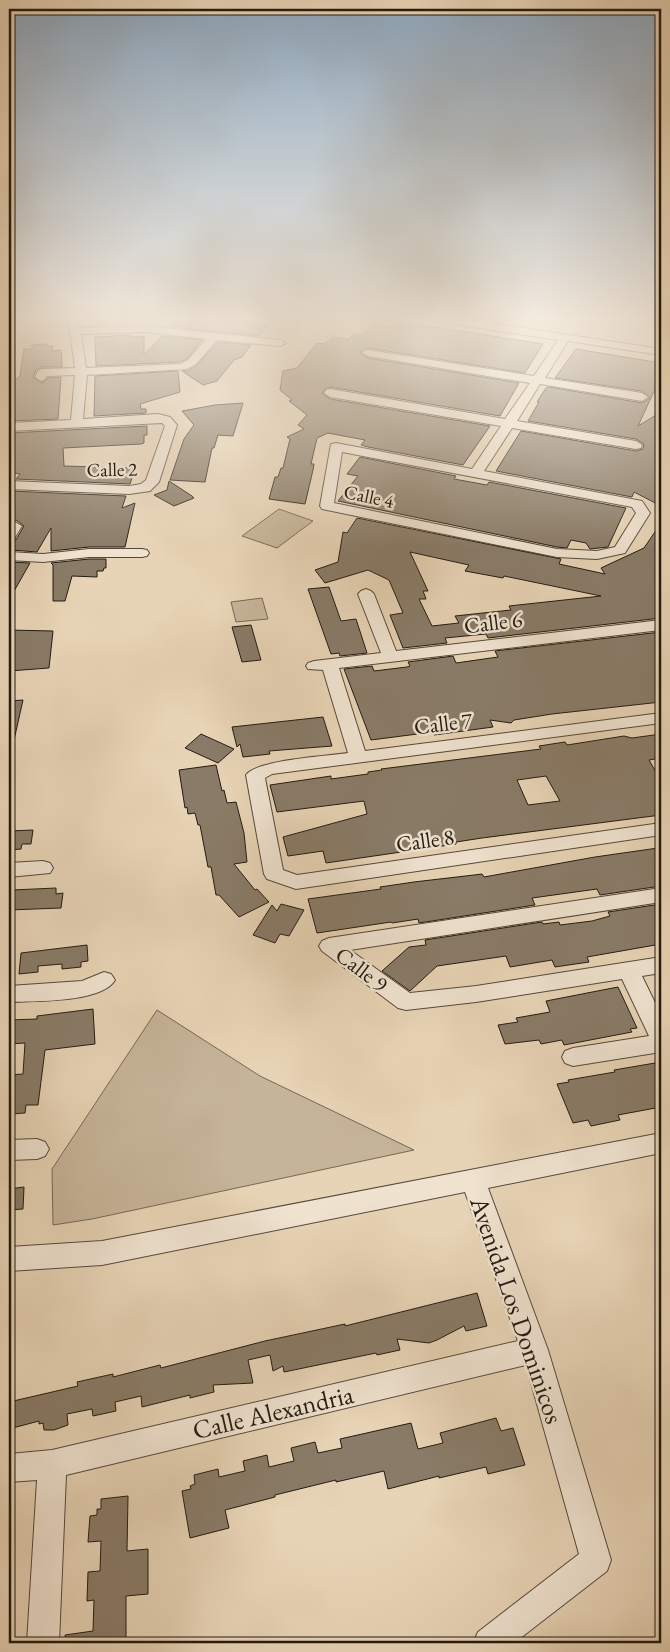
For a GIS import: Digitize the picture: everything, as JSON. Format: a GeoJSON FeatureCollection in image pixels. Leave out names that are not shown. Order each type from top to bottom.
{"type":"FeatureCollection","features":[{"type":"Feature","properties":{"kind":"street"},"geometry":{"type":"LineString","coordinates":[[9,427],[79,422],[80,394]]}},
{"type":"Feature","properties":{"kind":"street"},"geometry":{"type":"LineString","coordinates":[[336,394],[636,445]]}},
{"type":"Feature","properties":{"kind":"street"},"geometry":{"type":"LineString","coordinates":[[476,473],[528,394]]}},
{"type":"Feature","properties":{"kind":"street"},"geometry":{"type":"LineString","coordinates":[[624,394],[642,397]]}},
{"type":"Feature","properties":{"kind":"street","name":"Calle 2"},"geometry":{"type":"LineString","coordinates":[[9,485],[130,490],[145,488],[152,482],[171,425],[166,420],[158,418],[79,422]]}},
{"type":"Feature","properties":{"kind":"street","name":"Calle 4"},"geometry":{"type":"LineString","coordinates":[[336,448],[476,473],[637,504],[643,513],[620,550],[597,555],[557,553],[327,506],[336,448]]}},
{"type":"Feature","properties":{"kind":"street"},"geometry":{"type":"LineString","coordinates":[[9,556],[42,558],[89,553],[142,553]]}},
{"type":"Feature","properties":{"kind":"street"},"geometry":{"type":"LineString","coordinates":[[366,594],[390,656]]}},
{"type":"Feature","properties":{"kind":"street","name":"Calle 6"},"geometry":{"type":"LineString","coordinates":[[358,757],[322,665],[661,625]]}},
{"type":"Feature","properties":{"kind":"street","name":"Calle 7"},"geometry":{"type":"LineString","coordinates":[[259,797],[255,775],[268,768],[661,718]]}},
{"type":"Feature","properties":{"kind":"street","name":"Calle 8"},"geometry":{"type":"LineString","coordinates":[[259,797],[274,874],[296,882],[661,829]]}},
{"type":"Feature","properties":{"kind":"street"},"geometry":{"type":"LineString","coordinates":[[9,870],[43,868]]}},
{"type":"Feature","properties":{"kind":"street","name":"Calle 9"},"geometry":{"type":"LineString","coordinates":[[661,895],[329,946],[406,1002],[486,992],[661,965]]}},
{"type":"Feature","properties":{"kind":"street"},"geometry":{"type":"LineString","coordinates":[[628,970],[661,1037]]}},
{"type":"Feature","properties":{"kind":"street"},"geometry":{"type":"LineString","coordinates":[[9,994],[85,989],[104,980]]}},
{"type":"Feature","properties":{"kind":"street"},"geometry":{"type":"LineString","coordinates":[[573,1057],[661,1042]]}},
{"type":"Feature","properties":{"kind":"street"},"geometry":{"type":"LineString","coordinates":[[473,1180],[661,1143]]}},
{"type":"Feature","properties":{"kind":"street"},"geometry":{"type":"LineString","coordinates":[[9,1150],[37,1149]]}},
{"type":"Feature","properties":{"kind":"street","name":"Avenida Los Dominicos"},"geometry":{"type":"LineString","coordinates":[[9,1259],[102,1253],[473,1180],[535,1350],[596,1560],[489,1643]]}},
{"type":"Feature","properties":{"kind":"street","name":"Calle Alexandria"},"geometry":{"type":"LineString","coordinates":[[9,1468],[52,1464],[535,1350]]}},
{"type":"Feature","properties":{"kind":"street"},"geometry":{"type":"LineString","coordinates":[[43,1643],[52,1464]]}},
{"type":"Feature","properties":{"kind":"shaded area"},"geometry":{"type":"Polygon","coordinates":[[[279,509],[313,521],[277,548],[242,536],[279,509]]]}},
{"type":"Feature","properties":{"kind":"shaded area"},"geometry":{"type":"Polygon","coordinates":[[[262,598],[268,619],[236,622],[231,602],[262,598]]]}},
{"type":"Feature","properties":{"kind":"shaded area"},"geometry":{"type":"Polygon","coordinates":[[[157,1010],[260,1076],[414,1150],[92,1219],[53,1225],[52,1169],[157,1010]]]}},
{"type":"Feature","properties":{"kind":"building"},"geometry":{"type":"Polygon","coordinates":[[[9,394],[60,394],[58,419],[9,421],[9,394]]]}},
{"type":"Feature","properties":{"kind":"building"},"geometry":{"type":"Polygon","coordinates":[[[95,394],[173,394],[140,404],[141,409],[146,409],[146,413],[94,416],[95,394]]]}},
{"type":"Feature","properties":{"kind":"building"},"geometry":{"type":"Polygon","coordinates":[[[285,394],[323,394],[330,399],[490,426],[463,465],[368,447],[361,445],[365,440],[328,433],[317,438],[311,464],[314,464],[313,470],[305,504],[269,499],[275,477],[278,477],[281,468],[283,468],[290,439],[287,437],[304,429],[298,425],[307,415],[289,401],[292,400],[285,394]]]}},
{"type":"Feature","properties":{"kind":"building"},"geometry":{"type":"Polygon","coordinates":[[[372,394],[513,394],[500,416],[372,394]]]}},
{"type":"Feature","properties":{"kind":"building"},"geometry":{"type":"Polygon","coordinates":[[[542,394],[590,394],[642,403],[650,398],[646,394],[653,394],[638,426],[661,412],[661,506],[634,492],[632,497],[496,471],[521,431],[636,451],[643,449],[644,444],[636,439],[528,421],[542,394]]]}},
{"type":"Feature","properties":{"kind":"building"},"geometry":{"type":"Polygon","coordinates":[[[243,403],[233,436],[218,435],[214,448],[212,448],[205,482],[170,480],[184,439],[194,425],[182,411],[215,405],[243,403]]]}},
{"type":"Feature","properties":{"kind":"building"},"geometry":{"type":"Polygon","coordinates":[[[147,426],[147,435],[144,435],[144,443],[141,444],[63,448],[64,466],[135,468],[130,484],[16,479],[20,474],[9,472],[9,433],[147,426]]]}},
{"type":"Feature","properties":{"kind":"building"},"geometry":{"type":"Polygon","coordinates":[[[360,457],[456,476],[454,479],[487,485],[489,482],[626,508],[608,547],[590,549],[586,543],[571,540],[567,548],[557,547],[338,501],[358,476],[347,474],[360,457]]]}},
{"type":"Feature","properties":{"kind":"building"},"geometry":{"type":"Polygon","coordinates":[[[169,481],[194,498],[174,506],[154,495],[167,490],[169,481]]]}},
{"type":"Feature","properties":{"kind":"building"},"geometry":{"type":"Polygon","coordinates":[[[9,491],[126,496],[122,508],[135,503],[125,547],[89,547],[51,551],[51,528],[37,552],[12,550],[15,545],[9,544],[9,542],[16,540],[24,526],[16,520],[9,523],[9,491]]]}},
{"type":"Feature","properties":{"kind":"building"},"geometry":{"type":"Polygon","coordinates":[[[357,518],[561,559],[559,564],[605,574],[601,568],[644,548],[661,523],[661,618],[488,638],[486,634],[445,638],[447,643],[403,648],[390,615],[403,613],[389,580],[368,570],[325,583],[315,570],[338,562],[343,532],[347,533],[357,518]],[[410,552],[428,591],[423,591],[426,599],[419,599],[432,626],[459,623],[455,616],[511,610],[509,606],[601,596],[504,576],[503,578],[465,571],[469,565],[410,552]]]}},
{"type":"Feature","properties":{"kind":"building"},"geometry":{"type":"Polygon","coordinates":[[[106,559],[106,568],[103,571],[97,571],[97,577],[72,576],[65,601],[53,601],[53,565],[51,563],[106,559]]]}},
{"type":"Feature","properties":{"kind":"building"},"geometry":{"type":"Polygon","coordinates":[[[9,562],[30,563],[9,600],[9,562]]]}},
{"type":"Feature","properties":{"kind":"building"},"geometry":{"type":"Polygon","coordinates":[[[329,587],[341,621],[356,619],[367,653],[340,656],[339,653],[331,654],[308,589],[329,587]]]}},
{"type":"Feature","properties":{"kind":"building"},"geometry":{"type":"Polygon","coordinates":[[[251,625],[261,660],[242,662],[232,627],[251,625]]]}},
{"type":"Feature","properties":{"kind":"building"},"geometry":{"type":"Polygon","coordinates":[[[9,630],[53,631],[49,668],[9,671],[9,630]]]}},
{"type":"Feature","properties":{"kind":"building"},"geometry":{"type":"Polygon","coordinates":[[[661,632],[661,702],[552,714],[514,720],[511,723],[490,720],[493,727],[434,735],[433,732],[371,740],[344,669],[372,666],[374,671],[407,667],[410,666],[408,662],[453,656],[456,663],[498,657],[495,651],[661,632]]]}},
{"type":"Feature","properties":{"kind":"building"},"geometry":{"type":"Polygon","coordinates":[[[23,700],[14,740],[9,739],[9,701],[23,700]]]}},
{"type":"Feature","properties":{"kind":"building"},"geometry":{"type":"Polygon","coordinates":[[[323,717],[332,746],[269,751],[270,754],[243,757],[240,744],[237,747],[232,727],[323,717]]]}},
{"type":"Feature","properties":{"kind":"building"},"geometry":{"type":"Polygon","coordinates":[[[201,734],[234,749],[218,763],[185,748],[201,734]]]}},
{"type":"Feature","properties":{"kind":"building"},"geometry":{"type":"Polygon","coordinates":[[[661,734],[661,758],[649,760],[661,781],[661,815],[482,838],[456,842],[456,844],[326,863],[323,851],[288,856],[283,837],[367,814],[364,801],[277,812],[270,785],[331,776],[331,779],[368,774],[368,772],[381,769],[541,749],[539,746],[565,742],[567,745],[624,736],[632,738],[661,734]],[[546,776],[517,780],[528,805],[560,801],[546,776]]]}},
{"type":"Feature","properties":{"kind":"building"},"geometry":{"type":"Polygon","coordinates":[[[216,765],[227,803],[236,802],[244,833],[247,862],[234,864],[255,890],[257,889],[269,902],[239,917],[219,895],[216,895],[211,867],[208,867],[200,825],[198,825],[195,813],[188,814],[187,807],[185,808],[179,770],[216,765]]]}},
{"type":"Feature","properties":{"kind":"building"},"geometry":{"type":"Polygon","coordinates":[[[33,830],[31,844],[22,844],[21,849],[9,850],[9,831],[33,830]]]}},
{"type":"Feature","properties":{"kind":"building"},"geometry":{"type":"Polygon","coordinates":[[[658,848],[661,855],[661,886],[600,895],[597,889],[532,898],[535,905],[419,923],[418,919],[317,933],[308,899],[381,889],[380,887],[414,882],[482,874],[484,877],[658,848]]]}},
{"type":"Feature","properties":{"kind":"building"},"geometry":{"type":"Polygon","coordinates":[[[56,888],[56,894],[63,893],[61,908],[9,910],[9,895],[12,894],[12,890],[56,888]]]}},
{"type":"Feature","properties":{"kind":"building"},"geometry":{"type":"Polygon","coordinates":[[[281,904],[304,910],[289,936],[280,934],[275,943],[253,935],[272,905],[277,911],[281,904]]]}},
{"type":"Feature","properties":{"kind":"building"},"geometry":{"type":"Polygon","coordinates":[[[661,904],[661,944],[587,957],[589,962],[555,967],[552,960],[510,967],[506,956],[437,966],[410,991],[382,971],[409,947],[426,945],[425,940],[542,922],[543,924],[559,922],[560,925],[592,921],[610,916],[608,912],[661,904]]]}},
{"type":"Feature","properties":{"kind":"building"},"geometry":{"type":"Polygon","coordinates":[[[87,945],[88,961],[81,962],[81,967],[62,969],[62,964],[38,966],[38,972],[19,974],[21,953],[87,945]]]}},
{"type":"Feature","properties":{"kind":"building"},"geometry":{"type":"Polygon","coordinates":[[[618,987],[637,1028],[630,1029],[632,1032],[564,1045],[562,1040],[541,1044],[539,1040],[505,1044],[498,1025],[518,1022],[516,1018],[550,1012],[546,1001],[618,987]]]}},
{"type":"Feature","properties":{"kind":"building"},"geometry":{"type":"Polygon","coordinates":[[[93,1009],[95,1044],[45,1050],[38,1105],[26,1105],[25,1113],[9,1114],[9,1075],[23,1074],[25,1043],[9,1044],[9,1020],[37,1019],[37,1016],[93,1009]]]}},
{"type":"Feature","properties":{"kind":"building"},"geometry":{"type":"Polygon","coordinates":[[[661,1062],[661,1107],[618,1115],[620,1120],[591,1126],[588,1120],[573,1123],[557,1084],[569,1082],[568,1080],[615,1072],[614,1070],[661,1062]]]}},
{"type":"Feature","properties":{"kind":"building"},"geometry":{"type":"Polygon","coordinates":[[[24,1187],[23,1209],[9,1210],[9,1189],[24,1187]]]}},
{"type":"Feature","properties":{"kind":"building"},"geometry":{"type":"Polygon","coordinates":[[[477,1293],[487,1326],[466,1331],[464,1326],[429,1343],[397,1339],[400,1350],[377,1355],[376,1353],[284,1372],[283,1366],[273,1371],[270,1355],[248,1360],[253,1383],[213,1385],[214,1392],[190,1398],[190,1395],[142,1407],[141,1396],[115,1402],[116,1411],[93,1416],[92,1409],[67,1414],[68,1425],[54,1430],[44,1430],[43,1423],[39,1424],[39,1421],[9,1429],[9,1402],[78,1386],[77,1382],[113,1374],[113,1377],[160,1365],[161,1368],[265,1341],[345,1324],[345,1326],[477,1293]]]}},
{"type":"Feature","properties":{"kind":"building"},"geometry":{"type":"Polygon","coordinates":[[[496,1418],[501,1431],[513,1428],[525,1465],[488,1474],[486,1467],[439,1478],[439,1476],[388,1489],[384,1471],[336,1482],[336,1480],[225,1510],[229,1528],[190,1538],[182,1491],[191,1489],[190,1486],[195,1484],[194,1475],[218,1469],[219,1477],[245,1471],[243,1461],[267,1455],[269,1467],[294,1461],[291,1448],[315,1442],[318,1453],[342,1448],[340,1439],[411,1423],[418,1449],[443,1443],[440,1433],[496,1418]]]}},
{"type":"Feature","properties":{"kind":"building"},"geometry":{"type":"Polygon","coordinates":[[[128,1496],[127,1551],[148,1549],[148,1594],[126,1596],[126,1643],[66,1643],[65,1635],[93,1631],[94,1600],[87,1601],[88,1572],[100,1571],[101,1541],[88,1542],[90,1516],[97,1515],[97,1509],[101,1509],[101,1499],[128,1496]]]}}]}
